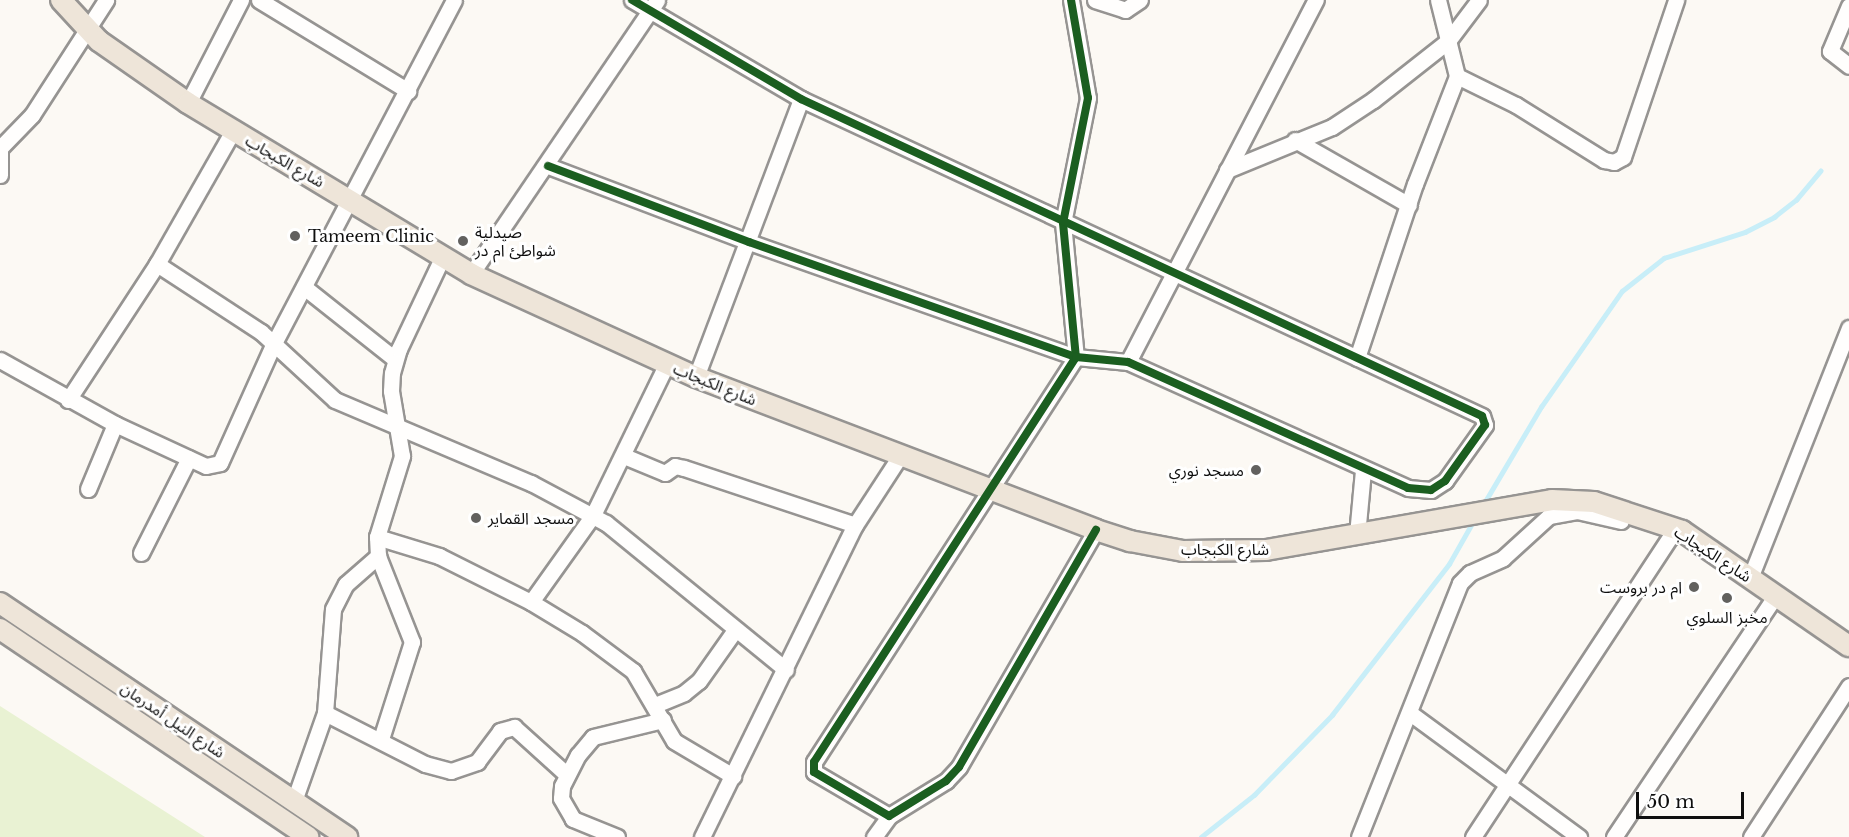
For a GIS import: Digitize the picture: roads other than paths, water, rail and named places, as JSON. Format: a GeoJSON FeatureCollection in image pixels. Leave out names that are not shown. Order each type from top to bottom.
{"type":"FeatureCollection","features":[{"type":"Feature","properties":{"kind":"main road","name":"شارع الكبجاب"},"geometry":{"type":"LineString","coordinates":[[61,0],[88,31],[188,103],[471,274],[666,365],[1096,530],[1130,541],[1183,551],[1266,550],[1527,504],[1594,502],[1676,534],[1750,578],[1849,646]]}},
{"type":"Feature","properties":{"kind":"main road","name":"شارع النيل أمدرمان"},"geometry":{"type":"LineString","coordinates":[[0,603],[347,837]]}},
{"type":"Feature","properties":{"kind":"main road"},"geometry":{"type":"LineString","coordinates":[[0,629],[308,837]]}},
{"type":"Feature","properties":{"kind":"street"},"geometry":{"type":"LineString","coordinates":[[0,175],[0,148],[26,123],[88,31],[106,0]]}},
{"type":"Feature","properties":{"kind":"street"},"geometry":{"type":"LineString","coordinates":[[188,103],[241,0]]}},
{"type":"Feature","properties":{"kind":"street"},"geometry":{"type":"LineString","coordinates":[[260,0],[408,91]]}},
{"type":"Feature","properties":{"kind":"street"},"geometry":{"type":"LineString","coordinates":[[0,360],[68,400],[189,458],[211,467],[224,459],[274,343],[454,0]]}},
{"type":"Feature","properties":{"kind":"street"},"geometry":{"type":"LineString","coordinates":[[548,166],[749,242],[1076,357],[1128,362],[1363,470],[1408,488],[1431,490],[1445,481],[1485,420],[801,99],[653,6],[632,0]]}},
{"type":"Feature","properties":{"kind":"street"},"geometry":{"type":"LineString","coordinates":[[889,816],[820,779],[814,772],[814,762],[1076,357],[1063,223],[1088,98],[1071,0]]}},
{"type":"Feature","properties":{"kind":"street"},"geometry":{"type":"LineString","coordinates":[[1095,0],[1125,10],[1140,0]]}},
{"type":"Feature","properties":{"kind":"street"},"geometry":{"type":"LineString","coordinates":[[1128,362],[1316,0]]}},
{"type":"Feature","properties":{"kind":"street"},"geometry":{"type":"LineString","coordinates":[[1357,358],[1409,205],[1457,76],[1438,0]]}},
{"type":"Feature","properties":{"kind":"street"},"geometry":{"type":"LineString","coordinates":[[1227,170],[1348,116],[1448,41],[1479,0]]}},
{"type":"Feature","properties":{"kind":"street"},"geometry":{"type":"LineString","coordinates":[[1457,76],[1516,105],[1604,160],[1614,162],[1623,157],[1676,0]]}},
{"type":"Feature","properties":{"kind":"street"},"geometry":{"type":"LineString","coordinates":[[1849,3],[1830,51],[1849,66]]}},
{"type":"Feature","properties":{"kind":"street"},"geometry":{"type":"LineString","coordinates":[[471,274],[548,166],[653,6]]}},
{"type":"Feature","properties":{"kind":"street"},"geometry":{"type":"LineString","coordinates":[[696,377],[749,242],[801,99]]}},
{"type":"Feature","properties":{"kind":"street"},"geometry":{"type":"LineString","coordinates":[[68,400],[157,264],[233,131]]}},
{"type":"Feature","properties":{"kind":"street"},"geometry":{"type":"LineString","coordinates":[[1295,140],[1409,205]]}},
{"type":"Feature","properties":{"kind":"street"},"geometry":{"type":"LineString","coordinates":[[381,740],[412,642],[378,556],[377,537],[402,456],[391,391],[395,359],[442,258]]}},
{"type":"Feature","properties":{"kind":"street"},"geometry":{"type":"LineString","coordinates":[[157,264],[274,343],[327,394],[397,429],[531,483],[593,515],[786,670]]}},
{"type":"Feature","properties":{"kind":"street"},"geometry":{"type":"LineString","coordinates":[[304,287],[395,359]]}},
{"type":"Feature","properties":{"kind":"street"},"geometry":{"type":"LineString","coordinates":[[1750,578],[1849,328]]}},
{"type":"Feature","properties":{"kind":"street"},"geometry":{"type":"LineString","coordinates":[[531,602],[593,515],[624,456],[666,365]]}},
{"type":"Feature","properties":{"kind":"street"},"geometry":{"type":"LineString","coordinates":[[88,489],[115,424]]}},
{"type":"Feature","properties":{"kind":"street"},"geometry":{"type":"LineString","coordinates":[[624,456],[665,473],[675,466],[684,468],[855,525]]}},
{"type":"Feature","properties":{"kind":"street"},"geometry":{"type":"LineString","coordinates":[[702,837],[786,670],[855,525],[900,456]]}},
{"type":"Feature","properties":{"kind":"street"},"geometry":{"type":"LineString","coordinates":[[141,553],[189,458]]}},
{"type":"Feature","properties":{"kind":"street"},"geometry":{"type":"LineString","coordinates":[[1358,535],[1363,470]]}},
{"type":"Feature","properties":{"kind":"street"},"geometry":{"type":"LineString","coordinates":[[1359,837],[1460,583],[1470,573],[1503,558],[1549,516],[1577,511],[1676,534],[1473,837]]}},
{"type":"Feature","properties":{"kind":"street"},"geometry":{"type":"LineString","coordinates":[[874,837],[889,816],[946,781],[959,767],[1096,530]]}},
{"type":"Feature","properties":{"kind":"street"},"geometry":{"type":"LineString","coordinates":[[377,537],[439,556],[531,602],[623,662],[641,681],[681,747],[733,776]]}},
{"type":"Feature","properties":{"kind":"street"},"geometry":{"type":"LineString","coordinates":[[294,801],[325,713],[333,609],[346,584],[378,556]]}},
{"type":"Feature","properties":{"kind":"street"},"geometry":{"type":"LineString","coordinates":[[1614,837],[1776,595]]}},
{"type":"Feature","properties":{"kind":"street"},"geometry":{"type":"LineString","coordinates":[[655,705],[684,693],[699,681],[735,630]]}},
{"type":"Feature","properties":{"kind":"street"},"geometry":{"type":"LineString","coordinates":[[1751,837],[1849,686]]}},
{"type":"Feature","properties":{"kind":"street"},"geometry":{"type":"LineString","coordinates":[[325,713],[425,764],[451,771],[477,762],[500,731],[514,727],[567,774]]}},
{"type":"Feature","properties":{"kind":"street"},"geometry":{"type":"LineString","coordinates":[[1410,713],[1579,837]]}},
{"type":"Feature","properties":{"kind":"street"},"geometry":{"type":"LineString","coordinates":[[617,837],[573,819],[565,809],[561,798],[567,774],[593,737],[663,720]]}},
{"type":"Feature","properties":{"kind":"waterway"},"geometry":{"type":"LineString","coordinates":[[1483,505],[1541,407],[1622,291],[1664,258],[1745,232],[1774,217],[1796,200],[1820,171]]}},
{"type":"Feature","properties":{"kind":"waterway"},"geometry":{"type":"LineString","coordinates":[[1201,837],[1254,795],[1332,715],[1449,564],[1474,520]]}},
{"type":"Feature","properties":{"kind":"place","name":"Tameem Clinic"},"geometry":{"type":"Point","coordinates":[295,236]}},
{"type":"Feature","properties":{"kind":"place","name":"صيدلية شواطئ ام در"},"geometry":{"type":"Point","coordinates":[463,241]}},
{"type":"Feature","properties":{"kind":"place","name":"مسجد نوري"},"geometry":{"type":"Point","coordinates":[1256,470]}},
{"type":"Feature","properties":{"kind":"place","name":"مسجد القماير"},"geometry":{"type":"Point","coordinates":[476,518]}},
{"type":"Feature","properties":{"kind":"place","name":"ام در بروست"},"geometry":{"type":"Point","coordinates":[1694,587]}},
{"type":"Feature","properties":{"kind":"place","name":"مخبز السلوي"},"geometry":{"type":"Point","coordinates":[1727,598]}}]}
